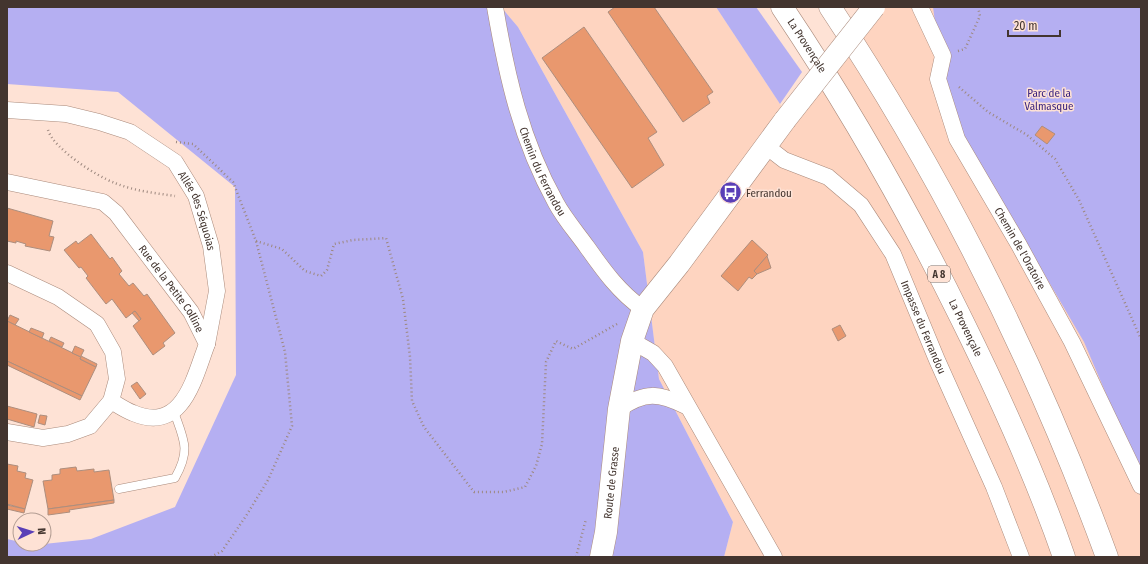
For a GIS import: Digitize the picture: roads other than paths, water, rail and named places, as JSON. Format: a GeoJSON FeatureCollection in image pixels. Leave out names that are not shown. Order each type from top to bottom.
{"type":"FeatureCollection","features":[{"type":"Feature","properties":{"kind":"main road","name":"La Provençale"},"geometry":{"type":"LineString","coordinates":[[782,7],[806,43],[900,198],[938,271],[985,367],[1024,455],[1064,557]]}},
{"type":"Feature","properties":{"kind":"main road"},"geometry":{"type":"LineString","coordinates":[[830,7],[871,68],[925,159],[980,261],[1022,348],[1057,428],[1107,557]]}},
{"type":"Feature","properties":{"kind":"main road","name":"Route de Grasse"},"geometry":{"type":"LineString","coordinates":[[602,557],[619,409],[632,341],[644,309],[785,120],[874,7]]}},
{"type":"Feature","properties":{"kind":"street","name":"Chemin du Ferrandou"},"geometry":{"type":"LineString","coordinates":[[495,7],[505,62],[524,136],[556,203],[608,278],[630,300],[644,309]]}},
{"type":"Feature","properties":{"kind":"street","name":"Chemin de l'Oratoire"},"geometry":{"type":"LineString","coordinates":[[920,7],[943,56],[938,80],[958,139],[1019,245],[1072,342],[1141,486]]}},
{"type":"Feature","properties":{"kind":"street","name":"Allée des Séquoias"},"geometry":{"type":"LineString","coordinates":[[7,110],[66,114],[130,132],[175,162],[196,196],[211,246],[217,291],[207,344]]}},
{"type":"Feature","properties":{"kind":"street","name":"Impasse du Ferrandou"},"geometry":{"type":"LineString","coordinates":[[766,146],[784,160],[828,177],[833,181],[861,205],[893,254],[937,360],[994,487],[1021,557]]}},
{"type":"Feature","properties":{"kind":"street","name":"Rue de la Petite Colline"},"geometry":{"type":"LineString","coordinates":[[7,182],[103,202],[116,213],[191,312],[207,344],[186,396],[174,412]]}},
{"type":"Feature","properties":{"kind":"street"},"geometry":{"type":"LineString","coordinates":[[7,273],[58,297],[97,324],[113,352],[117,379],[111,401],[90,426],[68,434],[43,438],[7,432]]}},
{"type":"Feature","properties":{"kind":"street"},"geometry":{"type":"LineString","coordinates":[[632,341],[653,353],[665,366],[686,406],[774,557]]}},
{"type":"Feature","properties":{"kind":"street"},"geometry":{"type":"LineString","coordinates":[[619,409],[640,396],[657,395],[686,406]]}},
{"type":"Feature","properties":{"kind":"street"},"geometry":{"type":"LineString","coordinates":[[111,401],[134,414],[154,417],[174,412]]}},
{"type":"Feature","properties":{"kind":"lane"},"geometry":{"type":"LineString","coordinates":[[118,489],[175,478],[182,466],[186,445],[174,412]]}},
{"type":"Feature","properties":{"kind":"place","name":"Ferrandou"},"geometry":{"type":"Point","coordinates":[731,193]}},
{"type":"Feature","properties":{"kind":"park label","name":"Parc de la Valmasque"},"geometry":{"type":"Point","coordinates":[1049,99]}}]}
